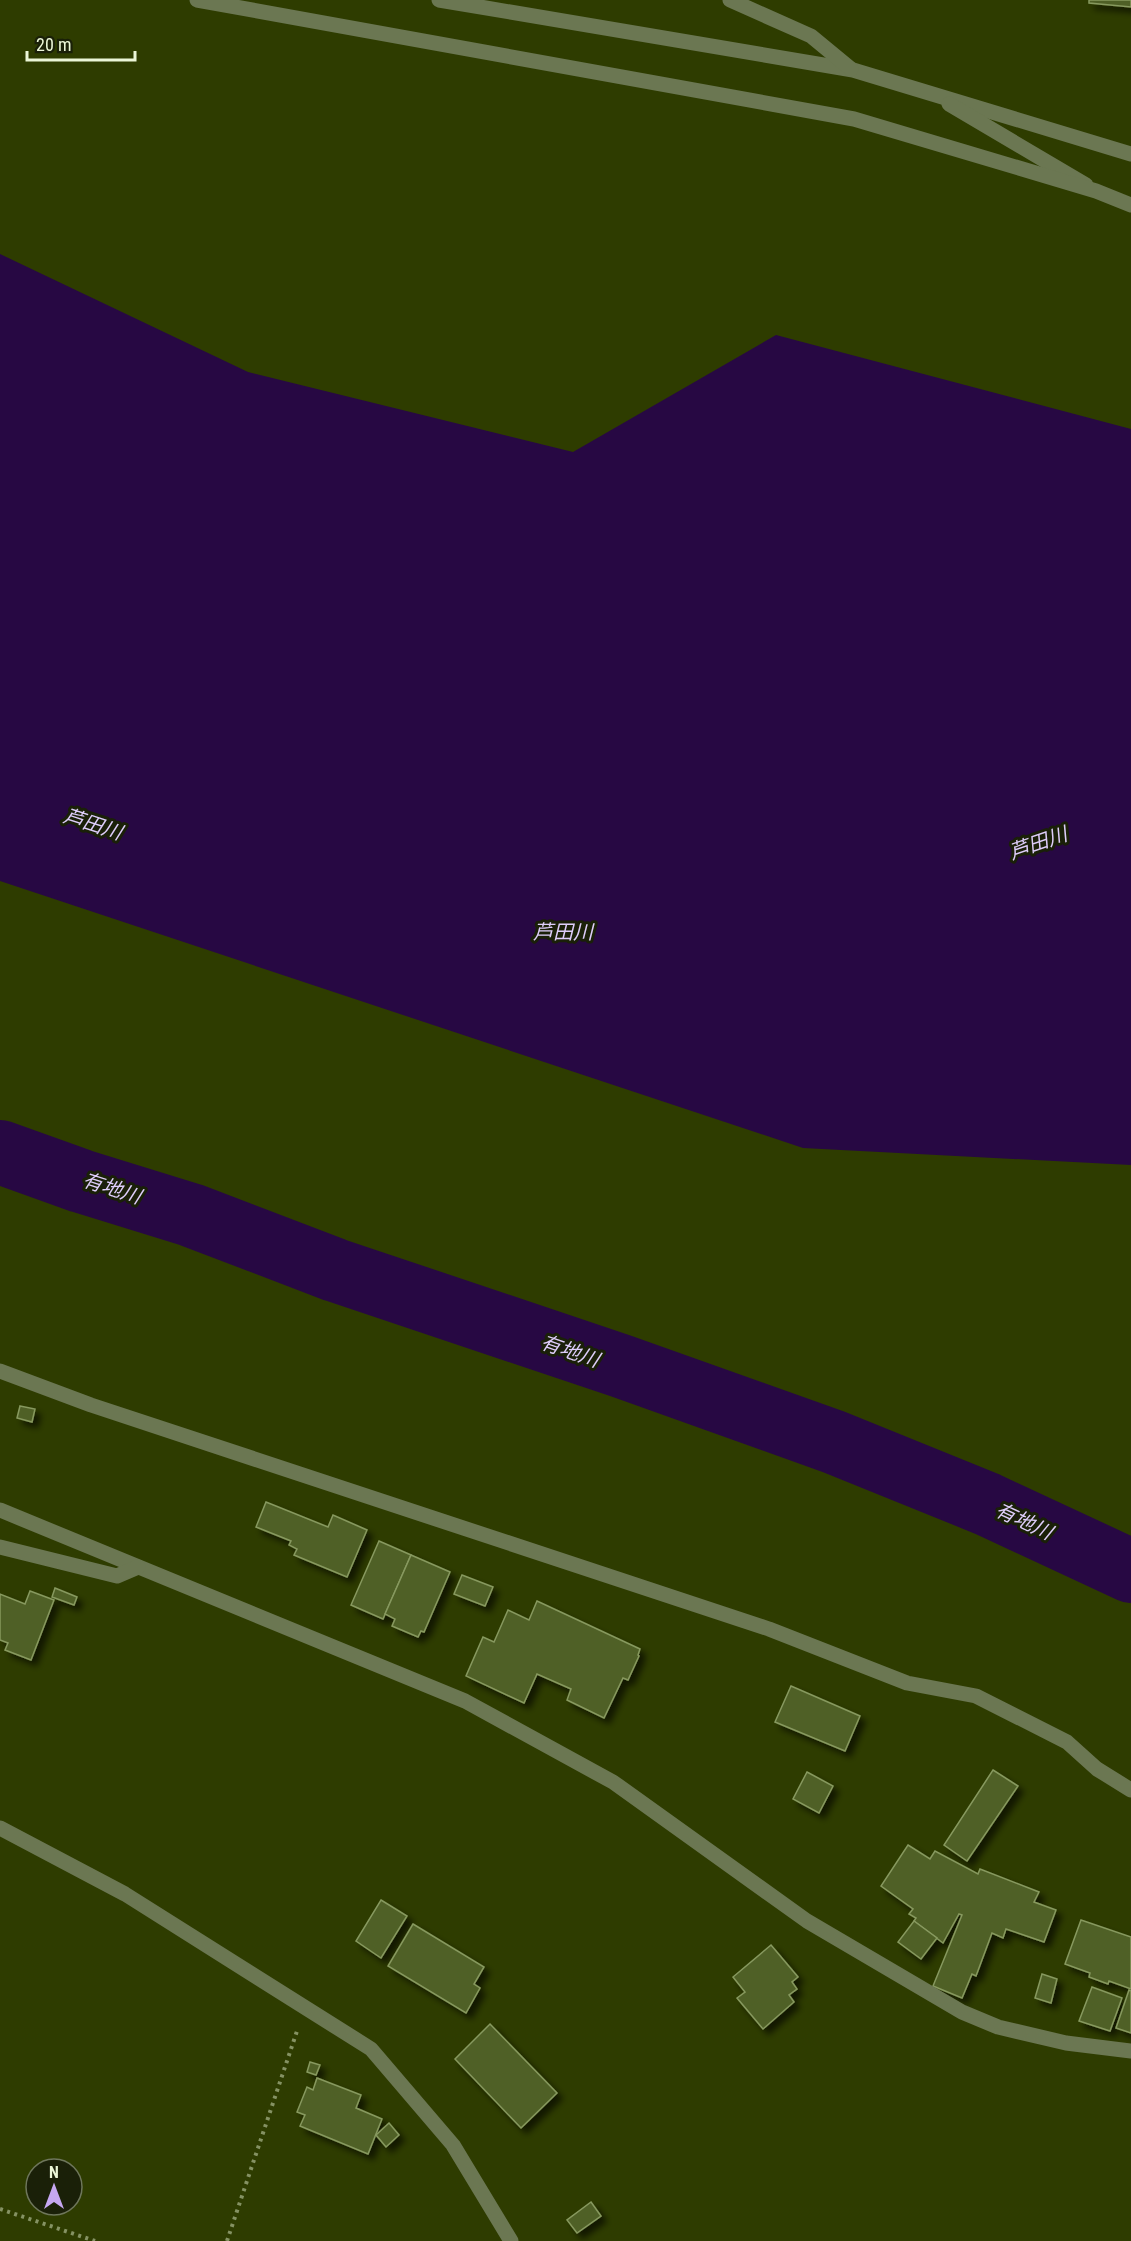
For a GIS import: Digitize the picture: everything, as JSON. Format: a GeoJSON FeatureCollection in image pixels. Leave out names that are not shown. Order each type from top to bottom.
{"type":"FeatureCollection","features":[{"type":"Feature","properties":{"kind":"street"},"geometry":{"type":"LineString","coordinates":[[197,0],[854,119],[1096,191],[1131,206]]}},
{"type":"Feature","properties":{"kind":"street"},"geometry":{"type":"LineString","coordinates":[[439,0],[853,70],[1131,154]]}},
{"type":"Feature","properties":{"kind":"street"},"geometry":{"type":"LineString","coordinates":[[729,0],[811,36],[853,70]]}},
{"type":"Feature","properties":{"kind":"street"},"geometry":{"type":"LineString","coordinates":[[928,92],[1096,191]]}},
{"type":"Feature","properties":{"kind":"street"},"geometry":{"type":"LineString","coordinates":[[0,1371],[103,1409],[769,1629],[907,1683],[976,1696],[1067,1742],[1097,1769],[1131,1790]]}},
{"type":"Feature","properties":{"kind":"street"},"geometry":{"type":"LineString","coordinates":[[0,1510],[465,1701],[613,1782],[807,1922],[963,2012],[998,2027],[1066,2043],[1131,2051]]}},
{"type":"Feature","properties":{"kind":"street"},"geometry":{"type":"LineString","coordinates":[[0,1547],[117,1576],[138,1567]]}},
{"type":"Feature","properties":{"kind":"street"},"geometry":{"type":"LineString","coordinates":[[0,1828],[125,1894],[370,2049],[453,2145],[511,2241]]}},
{"type":"Feature","properties":{"kind":"path"},"geometry":{"type":"LineString","coordinates":[[227,2241],[305,2008]]}},
{"type":"Feature","properties":{"kind":"path"},"geometry":{"type":"LineString","coordinates":[[0,2209],[95,2241]]}},
{"type":"Feature","properties":{"kind":"water","name":"芦田川"},"geometry":{"type":"Polygon","coordinates":[[[0,254],[248,372],[573,452],[776,335],[1131,429],[1131,1165],[803,1148],[0,881],[0,254]]]}},
{"type":"Feature","properties":{"kind":"building"},"geometry":{"type":"Polygon","coordinates":[[[1089,0],[1131,0],[1131,7],[1089,3],[1089,0]]]}},
{"type":"Feature","properties":{"kind":"building"},"geometry":{"type":"Polygon","coordinates":[[[20,1406],[35,1409],[32,1422],[17,1418],[20,1406]]]}},
{"type":"Feature","properties":{"kind":"building"},"geometry":{"type":"Polygon","coordinates":[[[266,1502],[328,1527],[333,1515],[367,1530],[347,1577],[294,1555],[297,1549],[289,1545],[291,1541],[256,1527],[266,1502]]]}},
{"type":"Feature","properties":{"kind":"building"},"geometry":{"type":"Polygon","coordinates":[[[379,1541],[411,1555],[383,1619],[351,1605],[379,1541]]]}},
{"type":"Feature","properties":{"kind":"building"},"geometry":{"type":"Polygon","coordinates":[[[411,1555],[450,1572],[424,1632],[421,1631],[418,1637],[392,1626],[395,1619],[385,1614],[411,1555]]]}},
{"type":"Feature","properties":{"kind":"building"},"geometry":{"type":"Polygon","coordinates":[[[462,1575],[493,1587],[485,1606],[454,1594],[462,1575]]]}},
{"type":"Feature","properties":{"kind":"building"},"geometry":{"type":"Polygon","coordinates":[[[55,1588],[77,1597],[74,1605],[52,1597],[55,1588]]]}},
{"type":"Feature","properties":{"kind":"building"},"geometry":{"type":"Polygon","coordinates":[[[30,1591],[54,1600],[31,1660],[5,1650],[8,1643],[0,1640],[0,1594],[25,1604],[30,1591]]]}},
{"type":"Feature","properties":{"kind":"building"},"geometry":{"type":"Polygon","coordinates":[[[537,1601],[640,1649],[628,1680],[623,1678],[604,1718],[567,1700],[571,1689],[537,1674],[524,1703],[466,1676],[483,1637],[494,1642],[508,1610],[529,1620],[537,1601]]]}},
{"type":"Feature","properties":{"kind":"building"},"geometry":{"type":"Polygon","coordinates":[[[791,1686],[860,1716],[845,1751],[775,1722],[791,1686]]]}},
{"type":"Feature","properties":{"kind":"building"},"geometry":{"type":"Polygon","coordinates":[[[993,1770],[1018,1786],[967,1861],[944,1845],[993,1770]]]}},
{"type":"Feature","properties":{"kind":"building"},"geometry":{"type":"Polygon","coordinates":[[[807,1772],[833,1786],[819,1813],[793,1799],[807,1772]]]}},
{"type":"Feature","properties":{"kind":"building"},"geometry":{"type":"Polygon","coordinates":[[[908,1845],[930,1859],[935,1851],[978,1874],[980,1869],[1039,1892],[1034,1902],[1056,1910],[1044,1942],[1006,1929],[1003,1938],[992,1933],[976,1976],[972,1974],[962,1998],[933,1986],[962,1915],[959,1914],[943,1943],[914,1921],[916,1918],[909,1914],[913,1909],[881,1886],[908,1845]]]}},
{"type":"Feature","properties":{"kind":"building"},"geometry":{"type":"Polygon","coordinates":[[[381,1900],[407,1916],[381,1958],[356,1941],[381,1900]]]}},
{"type":"Feature","properties":{"kind":"building"},"geometry":{"type":"Polygon","coordinates":[[[1081,1920],[1131,1937],[1131,1989],[1089,1977],[1090,1973],[1065,1964],[1081,1920]]]}},
{"type":"Feature","properties":{"kind":"building"},"geometry":{"type":"Polygon","coordinates":[[[914,1921],[937,1938],[921,1959],[898,1942],[914,1921]]]}},
{"type":"Feature","properties":{"kind":"building"},"geometry":{"type":"Polygon","coordinates":[[[413,1924],[484,1967],[474,1984],[480,1988],[466,2013],[388,1966],[413,1924]]]}},
{"type":"Feature","properties":{"kind":"building"},"geometry":{"type":"Polygon","coordinates":[[[771,1945],[798,1977],[792,1982],[797,1989],[789,1995],[794,2002],[763,2029],[737,1998],[745,1992],[733,1977],[771,1945]]]}},
{"type":"Feature","properties":{"kind":"building"},"geometry":{"type":"Polygon","coordinates":[[[1042,1974],[1057,1979],[1051,2003],[1035,1998],[1042,1974]]]}},
{"type":"Feature","properties":{"kind":"building"},"geometry":{"type":"Polygon","coordinates":[[[1092,1987],[1122,1998],[1110,2031],[1079,2021],[1092,1987]]]}},
{"type":"Feature","properties":{"kind":"building"},"geometry":{"type":"Polygon","coordinates":[[[1129,1990],[1131,1991],[1131,2033],[1116,2028],[1129,1990]]]}},
{"type":"Feature","properties":{"kind":"building"},"geometry":{"type":"Polygon","coordinates":[[[490,2024],[557,2093],[521,2128],[455,2059],[490,2024]]]}},
{"type":"Feature","properties":{"kind":"building"},"geometry":{"type":"Polygon","coordinates":[[[310,2062],[320,2065],[316,2075],[307,2072],[310,2062]]]}},
{"type":"Feature","properties":{"kind":"building"},"geometry":{"type":"Polygon","coordinates":[[[317,2078],[361,2095],[356,2108],[382,2119],[368,2154],[300,2126],[305,2115],[297,2112],[307,2087],[313,2090],[317,2078]]]}},
{"type":"Feature","properties":{"kind":"building"},"geometry":{"type":"Polygon","coordinates":[[[389,2123],[399,2135],[386,2147],[376,2135],[389,2123]]]}},
{"type":"Feature","properties":{"kind":"building"},"geometry":{"type":"Polygon","coordinates":[[[591,2202],[601,2216],[577,2233],[567,2220],[591,2202]]]}},
{"type":"Feature","properties":{"kind":"waterway","name":"有地川"},"geometry":{"type":"LineString","coordinates":[[0,1152],[81,1181],[191,1215],[335,1270],[621,1366],[834,1442],[987,1504],[1131,1571]]}}]}
